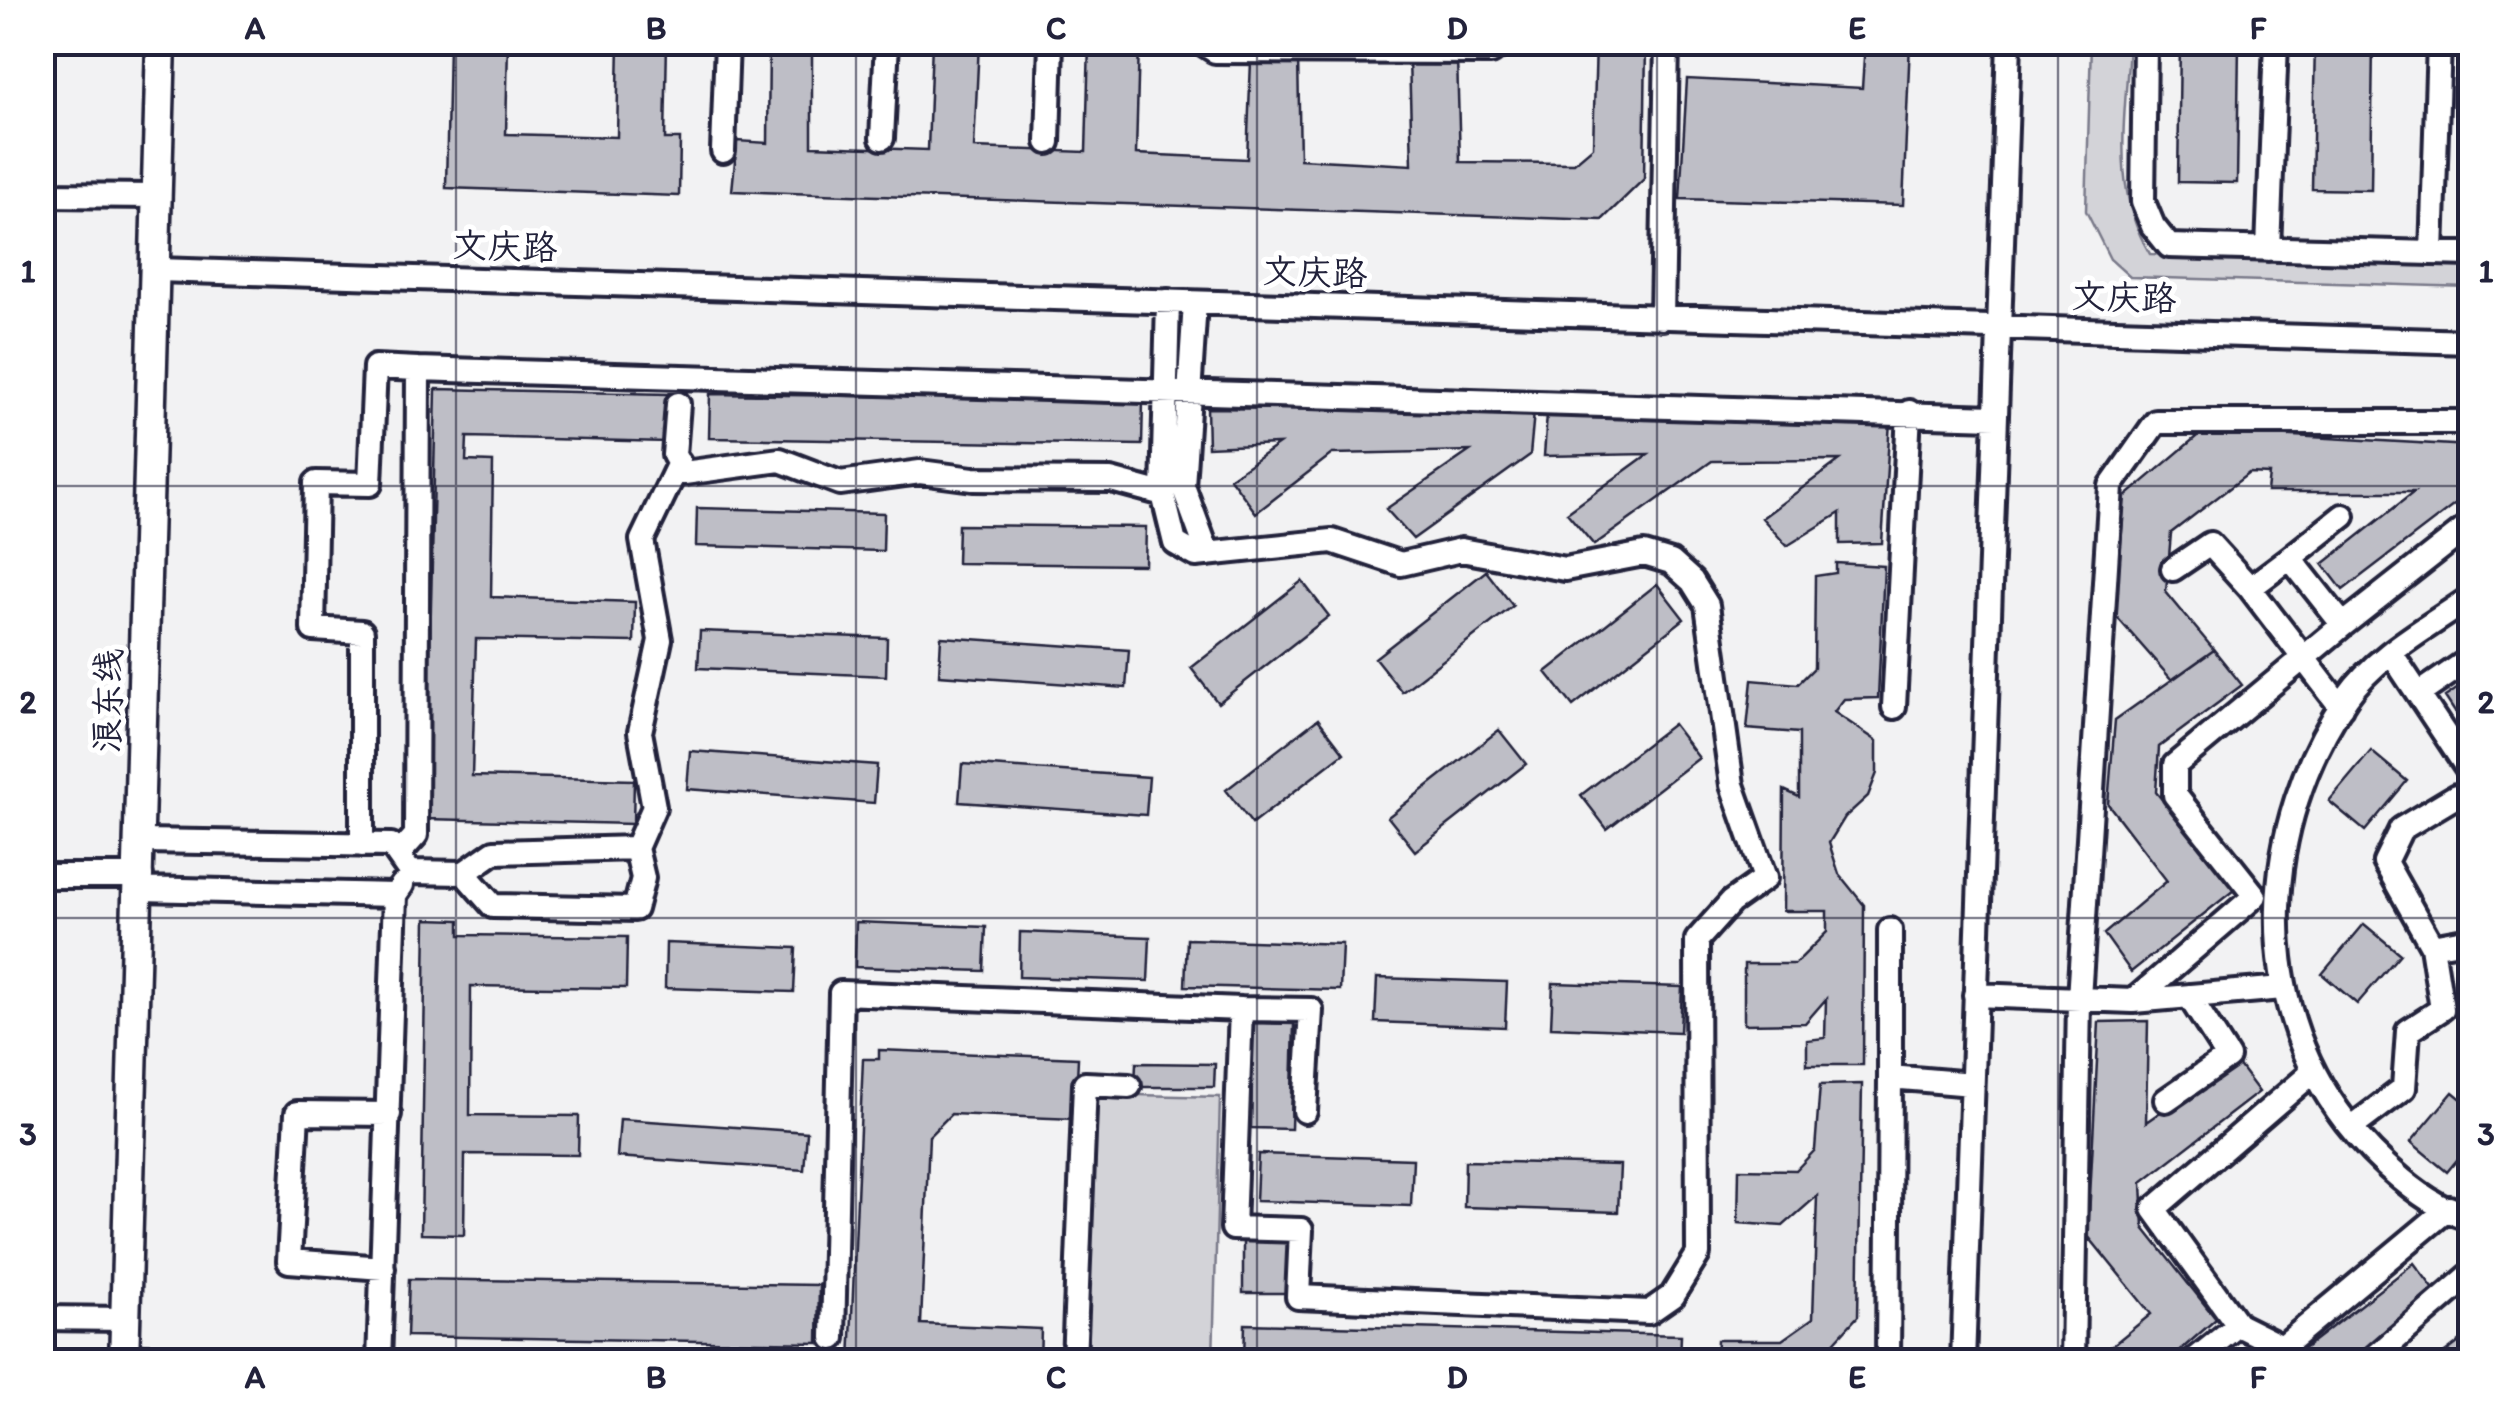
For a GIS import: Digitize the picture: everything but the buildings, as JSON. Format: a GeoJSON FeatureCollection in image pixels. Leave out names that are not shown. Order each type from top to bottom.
{"type":"FeatureCollection","features":[{"type":"Feature","properties":{"kind":"main road","name":"浪东线"},"geometry":{"type":"LineString","coordinates":[[124,1359],[141,882],[160,42]]}},
{"type":"Feature","properties":{"kind":"street"},"geometry":{"type":"LineString","coordinates":[[723,151],[727,42]]}},
{"type":"Feature","properties":{"kind":"street"},"geometry":{"type":"LineString","coordinates":[[882,138],[887,42]]}},
{"type":"Feature","properties":{"kind":"street"},"geometry":{"type":"LineString","coordinates":[[1048,142],[1052,42]]}},
{"type":"Feature","properties":{"kind":"street"},"geometry":{"type":"LineString","coordinates":[[1201,42],[1215,51],[1294,52],[1491,52],[1504,42]]}},
{"type":"Feature","properties":{"kind":"street"},"geometry":{"type":"LineString","coordinates":[[1662,318],[1667,42]]}},
{"type":"Feature","properties":{"kind":"street"},"geometry":{"type":"LineString","coordinates":[[1963,1362],[2009,42]]}},
{"type":"Feature","properties":{"kind":"street"},"geometry":{"type":"LineString","coordinates":[[2145,42],[2143,202],[2153,226],[2169,246],[2470,254]]}},
{"type":"Feature","properties":{"kind":"street"},"geometry":{"type":"LineString","coordinates":[[2268,248],[2276,42]]}},
{"type":"Feature","properties":{"kind":"street"},"geometry":{"type":"LineString","coordinates":[[2432,253],[2439,42]]}},
{"type":"Feature","properties":{"kind":"street"},"geometry":{"type":"LineString","coordinates":[[42,195],[158,196]]}},
{"type":"Feature","properties":{"kind":"street","name":"文庆路"},"geometry":{"type":"LineString","coordinates":[[156,270],[2470,342]]}},
{"type":"Feature","properties":{"kind":"street"},"geometry":{"type":"LineString","coordinates":[[1168,302],[1183,486],[1208,554]]}},
{"type":"Feature","properties":{"kind":"street"},"geometry":{"type":"LineString","coordinates":[[1196,303],[1163,494],[1176,543],[1196,556],[1332,540],[1401,564],[1461,550],[1565,569],[1644,554],[1671,562],[1692,581],[1708,605],[1732,786],[1765,878],[1731,902],[1697,940],[1698,1254],[1672,1296],[1649,1312],[1298,1298],[1301,1230],[1233,1228],[1241,1009]]}},
{"type":"Feature","properties":{"kind":"street"},"geometry":{"type":"LineString","coordinates":[[362,845],[362,632],[313,630],[316,483],[370,484],[375,367],[1995,417]]}},
{"type":"Feature","properties":{"kind":"street"},"geometry":{"type":"LineString","coordinates":[[379,1362],[395,895],[416,835],[418,369]]}},
{"type":"Feature","properties":{"kind":"street"},"geometry":{"type":"LineString","coordinates":[[678,404],[674,455],[684,473],[780,460],[840,483],[920,472],[973,479],[1110,480],[1163,494]]}},
{"type":"Feature","properties":{"kind":"street"},"geometry":{"type":"LineString","coordinates":[[1894,707],[1909,412]]}},
{"type":"Feature","properties":{"kind":"street"},"geometry":{"type":"LineString","coordinates":[[2073,1362],[2079,999],[2111,486],[2156,422],[2470,422]]}},
{"type":"Feature","properties":{"kind":"street"},"geometry":{"type":"LineString","coordinates":[[464,872],[493,906],[635,909],[643,878],[636,848],[654,807],[640,732],[660,640],[642,540],[678,463]]}},
{"type":"Feature","properties":{"kind":"street"},"geometry":{"type":"LineString","coordinates":[[2250,588],[2342,516]]}},
{"type":"Feature","properties":{"kind":"street"},"geometry":{"type":"LineString","coordinates":[[2133,1001],[2255,896],[2174,794],[2175,765],[2470,525]]}},
{"type":"Feature","properties":{"kind":"street"},"geometry":{"type":"LineString","coordinates":[[2173,569],[2210,544],[2250,588],[2341,708]]}},
{"type":"Feature","properties":{"kind":"street"},"geometry":{"type":"LineString","coordinates":[[2290,558],[2343,625]]}},
{"type":"Feature","properties":{"kind":"street"},"geometry":{"type":"LineString","coordinates":[[2313,1072],[2154,1209],[2238,1326],[2282,1347],[2460,1213],[2401,1179],[2351,1128],[2313,1072],[2283,988],[2276,930],[2280,868],[2293,807],[2341,708],[2392,653],[2470,598]]}},
{"type":"Feature","properties":{"kind":"street"},"geometry":{"type":"LineString","coordinates":[[2392,653],[2467,759]]}},
{"type":"Feature","properties":{"kind":"street"},"geometry":{"type":"LineString","coordinates":[[2419,694],[2470,659]]}},
{"type":"Feature","properties":{"kind":"street"},"geometry":{"type":"LineString","coordinates":[[2351,1128],[2404,1088],[2408,1032],[2442,1009],[2432,946],[2385,862],[2401,828],[2456,796]]}},
{"type":"Feature","properties":{"kind":"street"},"geometry":{"type":"LineString","coordinates":[[142,842],[392,845],[404,864]]}},
{"type":"Feature","properties":{"kind":"street"},"geometry":{"type":"LineString","coordinates":[[404,864],[464,872],[494,852],[636,848]]}},
{"type":"Feature","properties":{"kind":"street"},"geometry":{"type":"LineString","coordinates":[[42,876],[395,895]]}},
{"type":"Feature","properties":{"kind":"street"},"geometry":{"type":"LineString","coordinates":[[1888,1362],[1890,930]]}},
{"type":"Feature","properties":{"kind":"street"},"geometry":{"type":"LineString","coordinates":[[2432,946],[2470,939]]}},
{"type":"Feature","properties":{"kind":"street"},"geometry":{"type":"LineString","coordinates":[[1975,995],[2133,1001],[2283,988]]}},
{"type":"Feature","properties":{"kind":"street"},"geometry":{"type":"LineString","coordinates":[[833,1338],[841,994],[1311,1010],[1305,1111]]}},
{"type":"Feature","properties":{"kind":"street"},"geometry":{"type":"LineString","coordinates":[[2166,1100],[2228,1058],[2189,996]]}},
{"type":"Feature","properties":{"kind":"street"},"geometry":{"type":"LineString","coordinates":[[1890,1077],[1972,1084]]}},
{"type":"Feature","properties":{"kind":"street"},"geometry":{"type":"LineString","coordinates":[[1074,1362],[1085,1084],[1129,1086]]}},
{"type":"Feature","properties":{"kind":"street"},"geometry":{"type":"LineString","coordinates":[[383,1268],[290,1260],[290,1242],[297,1112],[389,1114]]}},
{"type":"Feature","properties":{"kind":"street"},"geometry":{"type":"LineString","coordinates":[[2368,1362],[2470,1275]]}},
{"type":"Feature","properties":{"kind":"street"},"geometry":{"type":"LineString","coordinates":[[42,1318],[126,1319]]}},
{"type":"Feature","properties":{"kind":"street"},"geometry":{"type":"LineString","coordinates":[[2192,1362],[2238,1326]]}},
{"type":"Feature","properties":{"kind":"street"},"geometry":{"type":"LineString","coordinates":[[124,1359],[244,1362]]}},
{"type":"Feature","properties":{"kind":"shaded area"},"geometry":{"type":"Polygon","coordinates":[[[2091,43],[2129,43],[2125,178],[2137,229],[2150,254],[2470,261],[2470,287],[2130,277],[2110,259],[2086,211],[2091,43]]]}},
{"type":"Feature","properties":{"kind":"shaded area"},"geometry":{"type":"Polygon","coordinates":[[[1094,1094],[1220,1097],[1213,1361],[1087,1362],[1094,1094]]]}}]}
